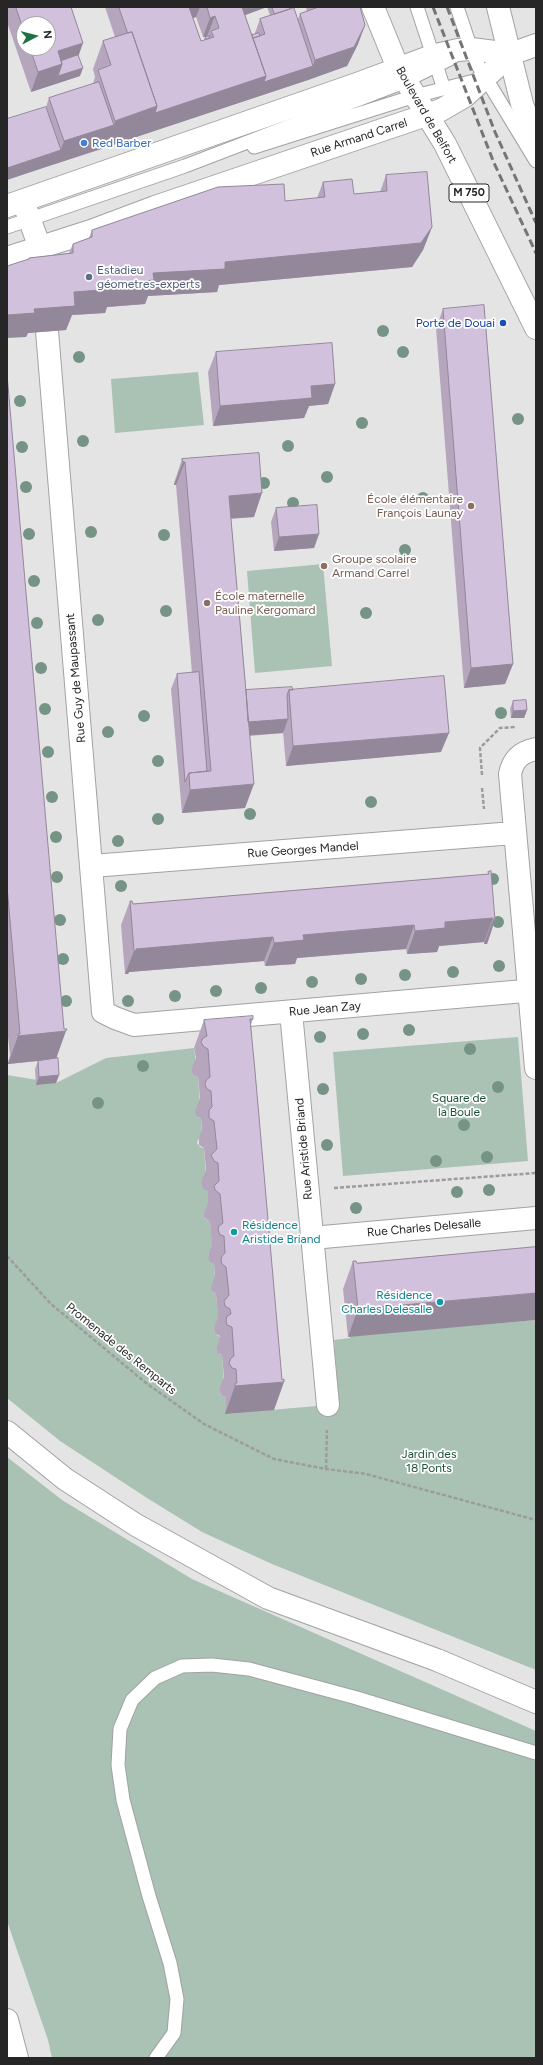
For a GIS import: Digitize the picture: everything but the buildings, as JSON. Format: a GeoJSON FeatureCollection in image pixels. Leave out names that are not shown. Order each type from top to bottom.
{"type":"FeatureCollection","features":[{"type":"Feature","properties":{"kind":"main road","name":"Boulevard de Belfort"},"geometry":{"type":"LineString","coordinates":[[373,7],[406,82],[445,144],[536,328]]}},
{"type":"Feature","properties":{"kind":"main road"},"geometry":{"type":"LineString","coordinates":[[498,7],[522,104],[536,143]]}},
{"type":"Feature","properties":{"kind":"main road"},"geometry":{"type":"LineString","coordinates":[[43,278],[40,248],[20,208],[357,84],[406,82],[434,61],[458,50],[471,49],[510,54],[536,45]]}},
{"type":"Feature","properties":{"kind":"main road","name":"Rue Armand Carrel"},"geometry":{"type":"LineString","coordinates":[[7,258],[40,248],[344,142],[427,116],[464,96],[486,78],[510,54]]}},
{"type":"Feature","properties":{"kind":"main road","name":"Rue Guy de Maupassant"},"geometry":{"type":"LineString","coordinates":[[47,331],[103,1012],[114,1018]]}},
{"type":"Feature","properties":{"kind":"main road"},"geometry":{"type":"LineString","coordinates":[[536,749],[527,751],[518,756],[512,765],[510,774],[514,833],[533,991],[536,1068]]}},
{"type":"Feature","properties":{"kind":"main road","name":"Rue Georges Mandel"},"geometry":{"type":"LineString","coordinates":[[92,866],[514,833]]}},
{"type":"Feature","properties":{"kind":"main road","name":"Rue Jean Zay"},"geometry":{"type":"LineString","coordinates":[[114,1018],[134,1025],[533,991]]}},
{"type":"Feature","properties":{"kind":"main road","name":"Rue Aristide Briand"},"geometry":{"type":"LineString","coordinates":[[291,1012],[328,1405]]}},
{"type":"Feature","properties":{"kind":"main road","name":"Rue Charles Delesalle"},"geometry":{"type":"LineString","coordinates":[[312,1238],[536,1218]]}},
{"type":"Feature","properties":{"kind":"main road"},"geometry":{"type":"LineString","coordinates":[[7,1432],[65,1479],[136,1525],[268,1598],[437,1660],[536,1702]]}},
{"type":"Feature","properties":{"kind":"main road"},"geometry":{"type":"LineString","coordinates":[[7,2020],[17,2058]]}},
{"type":"Feature","properties":{"kind":"lane"},"geometry":{"type":"LineString","coordinates":[[417,7],[444,89]]}},
{"type":"Feature","properties":{"kind":"lane"},"geometry":{"type":"LineString","coordinates":[[457,7],[471,49],[486,78],[536,161]]}},
{"type":"Feature","properties":{"kind":"lane"},"geometry":{"type":"LineString","coordinates":[[185,166],[406,82],[444,89],[486,78]]}},
{"type":"Feature","properties":{"kind":"lane"},"geometry":{"type":"LineString","coordinates":[[7,227],[20,208],[185,166],[271,142],[406,82]]}},
{"type":"Feature","properties":{"kind":"lane"},"geometry":{"type":"LineString","coordinates":[[156,2058],[174,2032],[177,1999],[170,1963],[149,1896],[123,1800],[118,1765],[120,1729],[132,1700],[155,1678],[182,1666],[212,1665],[250,1669],[357,1698],[536,1753]]}},
{"type":"Feature","properties":{"kind":"path"},"geometry":{"type":"LineString","coordinates":[[308,1190],[536,1174]]}},
{"type":"Feature","properties":{"kind":"path","name":"Promenade des Remparts"},"geometry":{"type":"LineString","coordinates":[[7,1256],[51,1304],[146,1384],[204,1424],[274,1458],[326,1469],[366,1474],[536,1520]]}},
{"type":"Feature","properties":{"kind":"path"},"geometry":{"type":"LineString","coordinates":[[326,1469],[328,1405]]}},
{"type":"Feature","properties":{"kind":"green space"},"geometry":{"type":"Polygon","coordinates":[[[198,372],[204,425],[115,433],[111,379],[198,372]]]}},
{"type":"Feature","properties":{"kind":"green space"},"geometry":{"type":"Polygon","coordinates":[[[323,564],[332,666],[255,673],[247,571],[323,564]]]}},
{"type":"Feature","properties":{"kind":"green space","name":"Square de la Boule"},"geometry":{"type":"Polygon","coordinates":[[[518,1037],[528,1161],[343,1176],[333,1052],[518,1037]]]}},
{"type":"Feature","properties":{"kind":"green space","name":"Jardin des 18 Ponts"},"geometry":{"type":"Polygon","coordinates":[[[194,1048],[196,1063],[191,1070],[193,1075],[198,1077],[200,1105],[197,1117],[201,1118],[202,1135],[197,1143],[200,1147],[204,1148],[206,1177],[201,1183],[203,1188],[208,1191],[209,1209],[204,1214],[205,1218],[210,1222],[213,1251],[209,1253],[208,1258],[214,1264],[215,1281],[212,1284],[212,1291],[216,1294],[219,1323],[214,1329],[215,1334],[220,1337],[216,1349],[217,1353],[222,1355],[224,1384],[219,1390],[222,1396],[226,1397],[227,1411],[225,1414],[339,1404],[334,1340],[350,1338],[350,1336],[536,1320],[536,1670],[272,1564],[202,1532],[60,1441],[7,1398],[7,1075],[56,1083],[106,1058],[194,1048]]]}},
{"type":"Feature","properties":{"kind":"green space"},"geometry":{"type":"Polygon","coordinates":[[[7,1457],[62,1500],[192,1579],[536,1731],[536,2058],[52,2058],[48,2040],[7,1921],[7,1457]]]}},
{"type":"Feature","properties":{"kind":"railway"},"geometry":{"type":"LineString","coordinates":[[433,7],[494,163],[536,253]]}},
{"type":"Feature","properties":{"kind":"railway"},"geometry":{"type":"LineString","coordinates":[[447,7],[495,132],[536,223]]}},
{"type":"Feature","properties":{"kind":"place","name":"Red Barber"},"geometry":{"type":"Point","coordinates":[84,143]}},
{"type":"Feature","properties":{"kind":"place","name":"Estadieu géometres-experts"},"geometry":{"type":"Point","coordinates":[89,277]}},
{"type":"Feature","properties":{"kind":"place","name":"Porte de Douai"},"geometry":{"type":"Point","coordinates":[503,323]}},
{"type":"Feature","properties":{"kind":"place","name":"École élémentaire François Launay"},"geometry":{"type":"Point","coordinates":[471,506]}},
{"type":"Feature","properties":{"kind":"place","name":"Groupe scolaire Armand Carrel"},"geometry":{"type":"Point","coordinates":[324,566]}},
{"type":"Feature","properties":{"kind":"place","name":"École maternelle Pauline Kergomard"},"geometry":{"type":"Point","coordinates":[207,603]}},
{"type":"Feature","properties":{"kind":"place","name":"Résidence Aristide Briand"},"geometry":{"type":"Point","coordinates":[234,1232]}},
{"type":"Feature","properties":{"kind":"place","name":"Résidence Charles Delesalle"},"geometry":{"type":"Point","coordinates":[440,1302]}}]}
